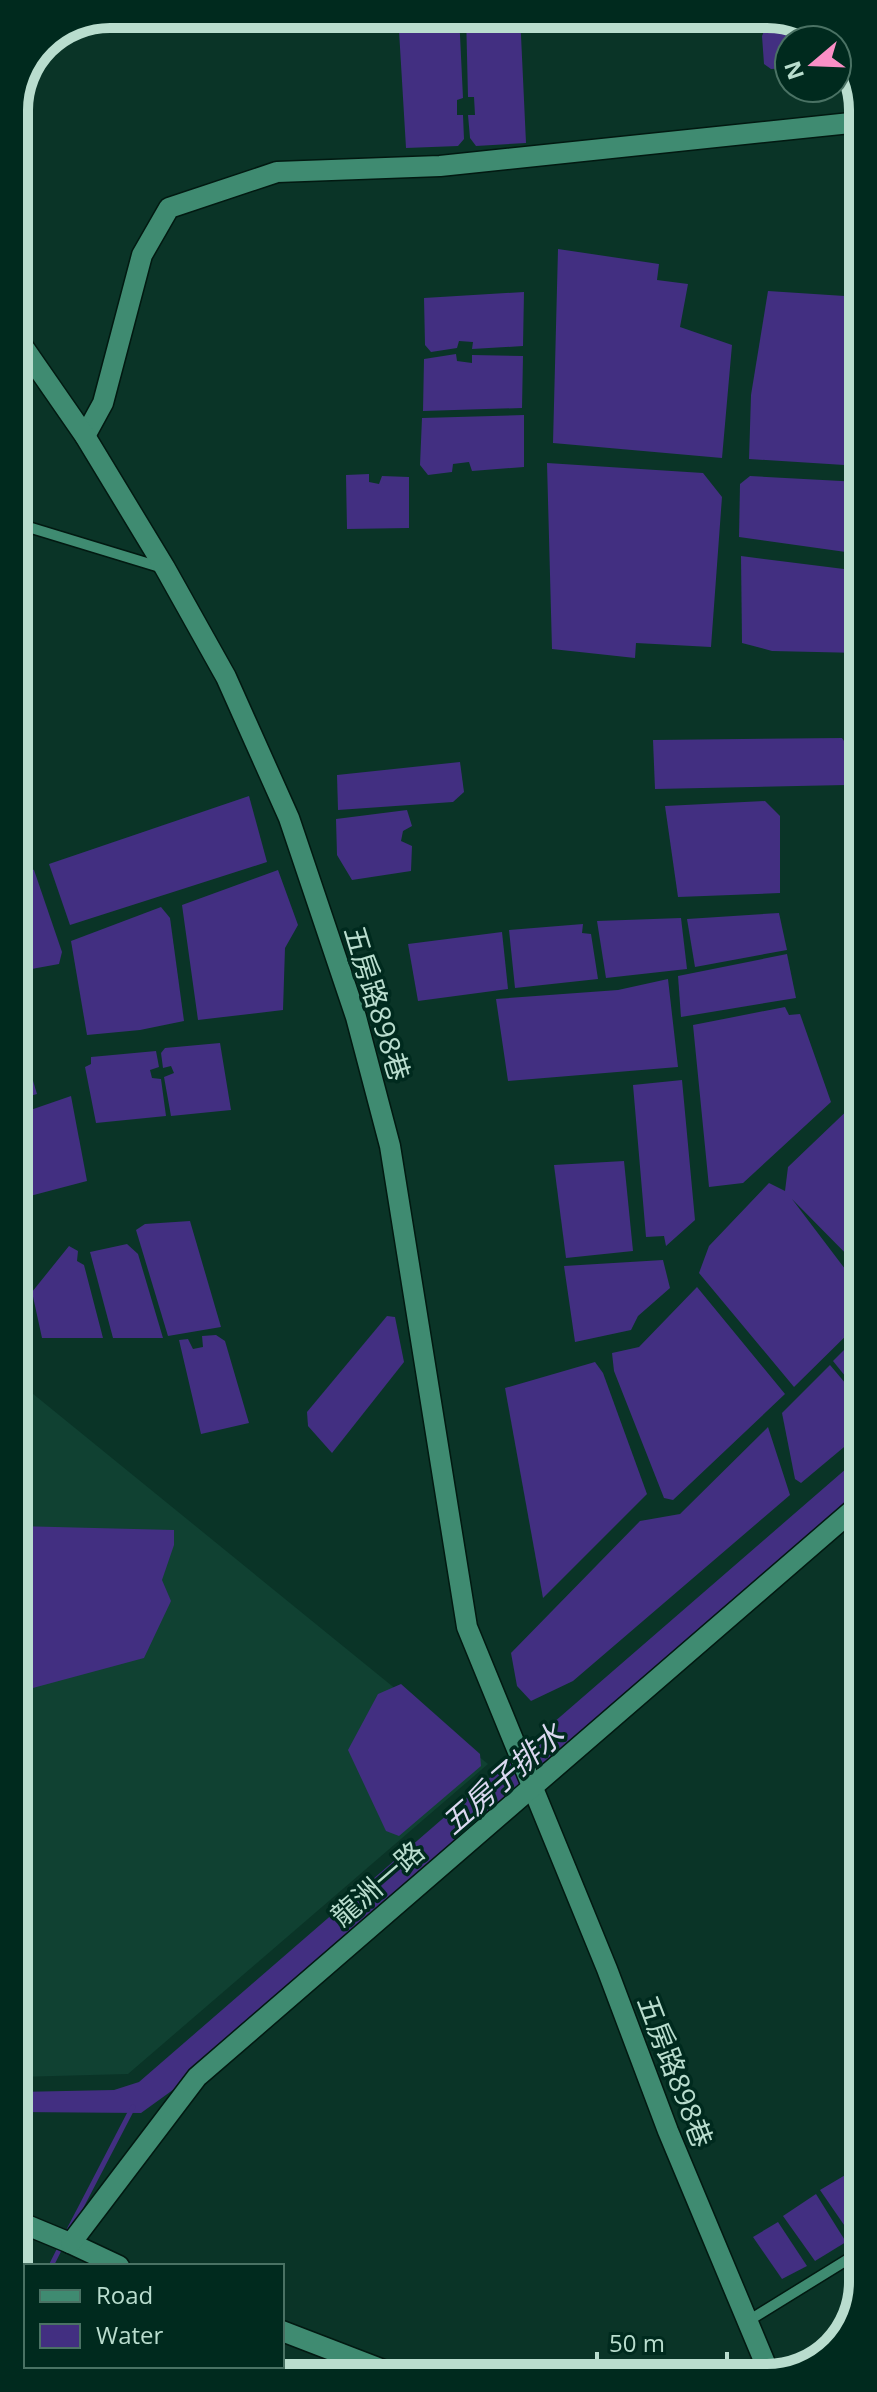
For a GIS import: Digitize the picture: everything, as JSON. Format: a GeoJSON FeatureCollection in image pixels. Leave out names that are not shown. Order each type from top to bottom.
{"type":"FeatureCollection","features":[{"type":"Feature","properties":{"kind":"street"},"geometry":{"type":"LineString","coordinates":[[85,436],[103,403],[142,255],[169,208],[277,172],[440,166],[849,123]]}},
{"type":"Feature","properties":{"kind":"street","name":"五房路898巷"},"geometry":{"type":"LineString","coordinates":[[28,354],[85,436],[165,568],[226,677],[289,818],[356,1017],[390,1146],[467,1627],[515,1751],[607,1969],[668,2131],[766,2364]]}},
{"type":"Feature","properties":{"kind":"street","name":"龍洲一路"},"geometry":{"type":"LineString","coordinates":[[65,2241],[197,2077],[849,1513]]}},
{"type":"Feature","properties":{"kind":"street"},"geometry":{"type":"LineString","coordinates":[[28,2226],[115,2264]]}},
{"type":"Feature","properties":{"kind":"street"},"geometry":{"type":"LineString","coordinates":[[284,2332],[368,2364]]}},
{"type":"Feature","properties":{"kind":"lane"},"geometry":{"type":"LineString","coordinates":[[28,527],[165,568]]}},
{"type":"Feature","properties":{"kind":"lane"},"geometry":{"type":"LineString","coordinates":[[748,2321],[849,2259]]}},
{"type":"Feature","properties":{"kind":"shaded area"},"geometry":{"type":"Polygon","coordinates":[[[28,1390],[488,1764],[128,2074],[28,2077],[28,1390]]]}},
{"type":"Feature","properties":{"kind":"water"},"geometry":{"type":"Polygon","coordinates":[[[399,28],[460,28],[463,98],[457,100],[457,115],[463,115],[464,139],[458,146],[406,148],[399,28]]]}},
{"type":"Feature","properties":{"kind":"water"},"geometry":{"type":"Polygon","coordinates":[[[466,28],[521,28],[526,143],[476,146],[470,138],[468,115],[475,115],[474,97],[468,97],[466,28]]]}},
{"type":"Feature","properties":{"kind":"water"},"geometry":{"type":"Polygon","coordinates":[[[772,28],[771,69],[764,64],[762,36],[765,29],[772,28]]]}},
{"type":"Feature","properties":{"kind":"water"},"geometry":{"type":"Polygon","coordinates":[[[558,249],[659,264],[657,280],[688,284],[680,327],[732,345],[722,458],[553,443],[558,249]]]}},
{"type":"Feature","properties":{"kind":"water"},"geometry":{"type":"Polygon","coordinates":[[[768,291],[849,296],[849,465],[749,459],[751,395],[768,291]]]}},
{"type":"Feature","properties":{"kind":"water"},"geometry":{"type":"Polygon","coordinates":[[[524,292],[523,346],[472,349],[473,342],[459,341],[457,348],[431,352],[425,345],[424,298],[524,292]]]}},
{"type":"Feature","properties":{"kind":"water"},"geometry":{"type":"Polygon","coordinates":[[[456,354],[457,361],[472,363],[472,355],[523,356],[522,408],[423,411],[424,359],[456,354]]]}},
{"type":"Feature","properties":{"kind":"water"},"geometry":{"type":"Polygon","coordinates":[[[524,415],[524,467],[472,471],[469,462],[453,464],[452,472],[428,475],[420,465],[422,418],[524,415]]]}},
{"type":"Feature","properties":{"kind":"water"},"geometry":{"type":"Polygon","coordinates":[[[547,463],[703,473],[722,497],[711,647],[636,643],[635,658],[552,649],[547,463]]]}},
{"type":"Feature","properties":{"kind":"water"},"geometry":{"type":"Polygon","coordinates":[[[369,474],[369,482],[379,484],[382,476],[409,477],[409,528],[347,529],[346,475],[369,474]]]}},
{"type":"Feature","properties":{"kind":"water"},"geometry":{"type":"Polygon","coordinates":[[[750,476],[849,481],[849,552],[739,537],[740,484],[750,476]]]}},
{"type":"Feature","properties":{"kind":"water"},"geometry":{"type":"Polygon","coordinates":[[[741,556],[849,570],[849,653],[772,651],[742,643],[741,556]]]}},
{"type":"Feature","properties":{"kind":"water"},"geometry":{"type":"Polygon","coordinates":[[[842,738],[849,748],[846,785],[655,789],[653,740],[842,738]]]}},
{"type":"Feature","properties":{"kind":"water"},"geometry":{"type":"Polygon","coordinates":[[[460,762],[464,792],[453,802],[338,810],[337,775],[460,762]]]}},
{"type":"Feature","properties":{"kind":"water"},"geometry":{"type":"Polygon","coordinates":[[[249,796],[267,862],[70,925],[49,864],[249,796]]]}},
{"type":"Feature","properties":{"kind":"water"},"geometry":{"type":"Polygon","coordinates":[[[765,801],[780,816],[780,893],[678,897],[665,806],[765,801]]]}},
{"type":"Feature","properties":{"kind":"water"},"geometry":{"type":"Polygon","coordinates":[[[407,810],[412,826],[403,831],[401,841],[412,846],[411,871],[352,880],[337,855],[336,819],[407,810]]]}},
{"type":"Feature","properties":{"kind":"water"},"geometry":{"type":"Polygon","coordinates":[[[28,867],[34,870],[62,952],[59,964],[28,970],[28,867]]]}},
{"type":"Feature","properties":{"kind":"water"},"geometry":{"type":"Polygon","coordinates":[[[278,870],[298,925],[285,948],[283,1010],[198,1020],[182,905],[278,870]]]}},
{"type":"Feature","properties":{"kind":"water"},"geometry":{"type":"Polygon","coordinates":[[[161,907],[170,918],[184,1021],[140,1030],[87,1035],[71,941],[161,907]]]}},
{"type":"Feature","properties":{"kind":"water"},"geometry":{"type":"Polygon","coordinates":[[[779,913],[787,950],[695,967],[687,919],[779,913]]]}},
{"type":"Feature","properties":{"kind":"water"},"geometry":{"type":"Polygon","coordinates":[[[681,918],[687,969],[606,978],[597,921],[681,918]]]}},
{"type":"Feature","properties":{"kind":"water"},"geometry":{"type":"Polygon","coordinates":[[[583,924],[582,933],[591,934],[598,979],[515,988],[509,930],[583,924]]]}},
{"type":"Feature","properties":{"kind":"water"},"geometry":{"type":"Polygon","coordinates":[[[502,932],[508,989],[418,1001],[408,944],[502,932]]]}},
{"type":"Feature","properties":{"kind":"water"},"geometry":{"type":"Polygon","coordinates":[[[787,954],[796,998],[681,1017],[678,976],[787,954]]]}},
{"type":"Feature","properties":{"kind":"water"},"geometry":{"type":"Polygon","coordinates":[[[668,979],[678,1067],[508,1081],[496,999],[618,990],[668,979]]]}},
{"type":"Feature","properties":{"kind":"water"},"geometry":{"type":"Polygon","coordinates":[[[785,1007],[789,1015],[800,1014],[831,1102],[743,1183],[709,1187],[693,1025],[785,1007]]]}},
{"type":"Feature","properties":{"kind":"water"},"geometry":{"type":"Polygon","coordinates":[[[220,1043],[231,1110],[171,1116],[164,1077],[174,1073],[171,1066],[163,1068],[161,1053],[165,1048],[220,1043]]]}},
{"type":"Feature","properties":{"kind":"water"},"geometry":{"type":"Polygon","coordinates":[[[156,1051],[159,1067],[150,1070],[152,1078],[161,1079],[166,1116],[96,1123],[85,1067],[91,1064],[91,1057],[156,1051]]]}},
{"type":"Feature","properties":{"kind":"water"},"geometry":{"type":"Polygon","coordinates":[[[28,1064],[37,1094],[28,1097],[28,1064]]]}},
{"type":"Feature","properties":{"kind":"water"},"geometry":{"type":"Polygon","coordinates":[[[682,1080],[695,1220],[666,1246],[664,1236],[646,1237],[633,1085],[682,1080]]]}},
{"type":"Feature","properties":{"kind":"water"},"geometry":{"type":"Polygon","coordinates":[[[71,1096],[87,1181],[30,1196],[28,1111],[71,1096]]]}},
{"type":"Feature","properties":{"kind":"water"},"geometry":{"type":"Polygon","coordinates":[[[849,1109],[849,1257],[792,1199],[849,1274],[849,1333],[794,1387],[699,1273],[709,1246],[769,1183],[785,1191],[788,1167],[849,1109]]]}},
{"type":"Feature","properties":{"kind":"water"},"geometry":{"type":"Polygon","coordinates":[[[624,1161],[633,1251],[566,1258],[554,1165],[624,1161]]]}},
{"type":"Feature","properties":{"kind":"water"},"geometry":{"type":"Polygon","coordinates":[[[190,1221],[221,1327],[168,1336],[136,1230],[145,1224],[190,1221]]]}},
{"type":"Feature","properties":{"kind":"water"},"geometry":{"type":"Polygon","coordinates":[[[127,1244],[138,1254],[163,1338],[113,1338],[90,1252],[127,1244]]]}},
{"type":"Feature","properties":{"kind":"water"},"geometry":{"type":"Polygon","coordinates":[[[69,1246],[78,1251],[77,1261],[84,1265],[103,1338],[42,1338],[32,1292],[69,1246]]]}},
{"type":"Feature","properties":{"kind":"water"},"geometry":{"type":"Polygon","coordinates":[[[663,1260],[670,1288],[638,1316],[631,1330],[575,1342],[564,1266],[663,1260]]]}},
{"type":"Feature","properties":{"kind":"water"},"geometry":{"type":"Polygon","coordinates":[[[697,1287],[785,1394],[673,1500],[664,1498],[614,1371],[612,1353],[639,1347],[697,1287]]]}},
{"type":"Feature","properties":{"kind":"water"},"geometry":{"type":"Polygon","coordinates":[[[387,1316],[395,1317],[404,1362],[332,1453],[308,1426],[307,1412],[387,1316]]]}},
{"type":"Feature","properties":{"kind":"water"},"geometry":{"type":"Polygon","coordinates":[[[216,1335],[225,1341],[249,1423],[201,1434],[179,1340],[188,1339],[193,1349],[203,1347],[202,1336],[216,1335]]]}},
{"type":"Feature","properties":{"kind":"water"},"geometry":{"type":"Polygon","coordinates":[[[849,1345],[849,1381],[833,1361],[849,1345]]]}},
{"type":"Feature","properties":{"kind":"water"},"geometry":{"type":"Polygon","coordinates":[[[595,1362],[603,1373],[647,1494],[543,1598],[505,1388],[595,1362]]]}},
{"type":"Feature","properties":{"kind":"water"},"geometry":{"type":"Polygon","coordinates":[[[830,1365],[849,1388],[849,1443],[801,1483],[795,1479],[782,1413],[830,1365]]]}},
{"type":"Feature","properties":{"kind":"water"},"geometry":{"type":"Polygon","coordinates":[[[768,1427],[790,1495],[573,1681],[531,1701],[517,1686],[511,1653],[640,1521],[680,1514],[768,1427]]]}},
{"type":"Feature","properties":{"kind":"water","name":"五房子排水"},"geometry":{"type":"Polygon","coordinates":[[[849,1466],[849,1507],[195,2074],[141,2113],[28,2112],[28,2092],[114,2090],[139,2082],[849,1466]]]}},
{"type":"Feature","properties":{"kind":"water"},"geometry":{"type":"Polygon","coordinates":[[[28,1526],[174,1530],[174,1545],[162,1580],[171,1601],[144,1658],[28,1689],[28,1526]]]}},
{"type":"Feature","properties":{"kind":"water"},"geometry":{"type":"Polygon","coordinates":[[[401,1684],[480,1754],[481,1766],[399,1836],[386,1831],[348,1750],[378,1694],[401,1684]]]}},
{"type":"Feature","properties":{"kind":"water"},"geometry":{"type":"Polygon","coordinates":[[[847,2174],[849,2232],[820,2190],[847,2174]]]}},
{"type":"Feature","properties":{"kind":"water"},"geometry":{"type":"Polygon","coordinates":[[[816,2194],[846,2242],[815,2261],[783,2216],[816,2194]]]}},
{"type":"Feature","properties":{"kind":"water"},"geometry":{"type":"Polygon","coordinates":[[[778,2222],[807,2266],[782,2279],[753,2237],[778,2222]]]}},
{"type":"Feature","properties":{"kind":"waterway"},"geometry":{"type":"LineString","coordinates":[[69,2230],[133,2107]]}},
{"type":"Feature","properties":{"kind":"waterway"},"geometry":{"type":"LineString","coordinates":[[52,2264],[61,2246]]}}]}
